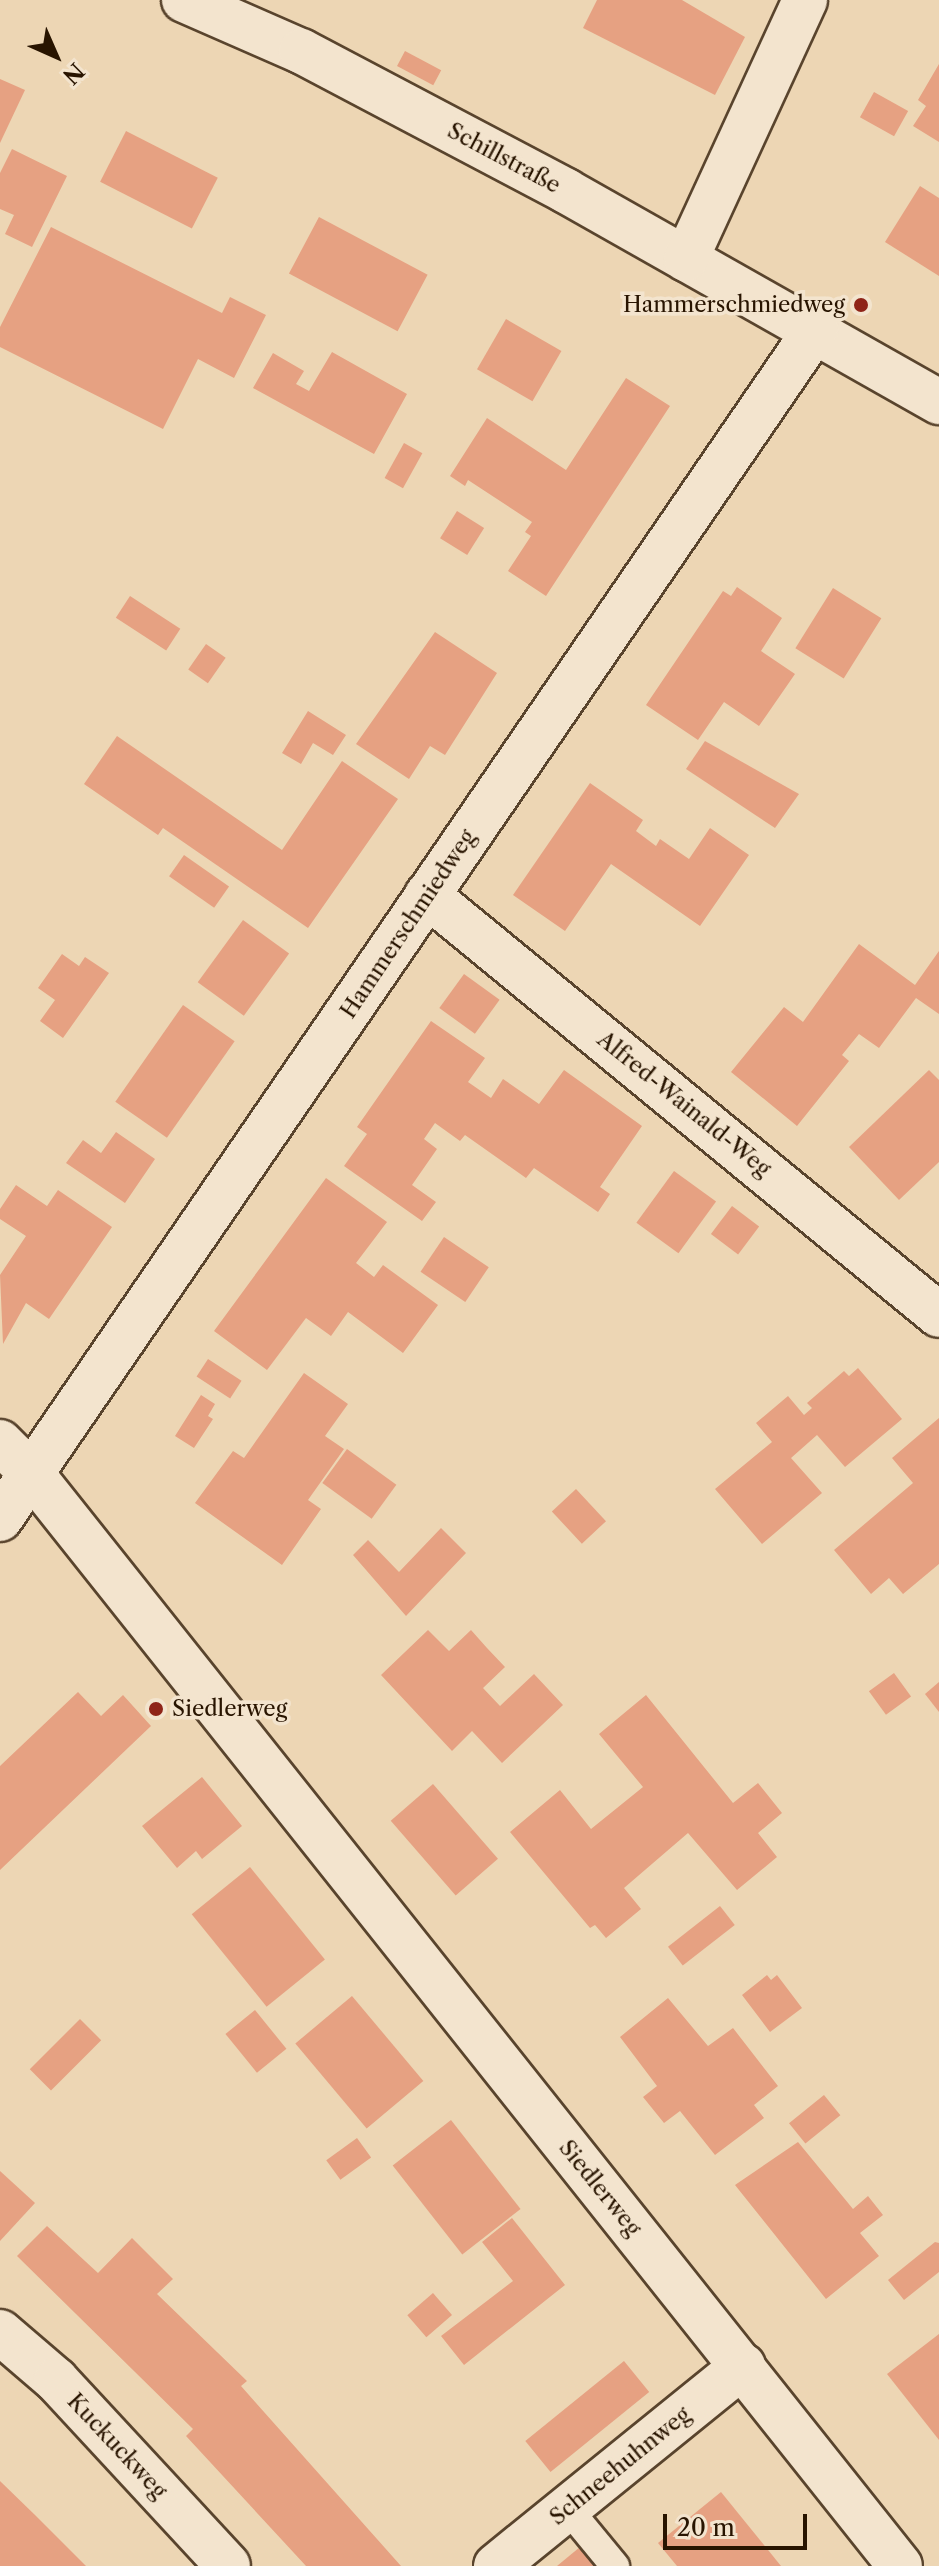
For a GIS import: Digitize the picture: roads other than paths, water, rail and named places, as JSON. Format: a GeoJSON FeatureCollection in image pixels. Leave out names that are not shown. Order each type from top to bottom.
{"type":"FeatureCollection","features":[{"type":"Feature","properties":{"kind":"street","name":"Schillstraße"},"geometry":{"type":"LineString","coordinates":[[184,0],[332,67],[816,329],[939,402]]}},
{"type":"Feature","properties":{"kind":"street"},"geometry":{"type":"LineString","coordinates":[[686,259],[805,0]]}},
{"type":"Feature","properties":{"kind":"street","name":"Hammerschmiedweg"},"geometry":{"type":"LineString","coordinates":[[0,1519],[816,329]]}},
{"type":"Feature","properties":{"kind":"street","name":"Alfred-Wainald-Weg"},"geometry":{"type":"LineString","coordinates":[[427,895],[939,1315]]}},
{"type":"Feature","properties":{"kind":"street","name":"Siedlerweg"},"geometry":{"type":"LineString","coordinates":[[0,1442],[31,1473],[900,2566]]}},
{"type":"Feature","properties":{"kind":"street","name":"Kuckuckweg"},"geometry":{"type":"LineString","coordinates":[[0,2332],[56,2380],[228,2566]]}},
{"type":"Feature","properties":{"kind":"street","name":"Schneehuhnweg"},"geometry":{"type":"LineString","coordinates":[[496,2566],[743,2366]]}},
{"type":"Feature","properties":{"kind":"lane"},"geometry":{"type":"LineString","coordinates":[[568,2509],[615,2566]]}},
{"type":"Feature","properties":{"kind":"place","name":"Hammerschmiedweg"},"geometry":{"type":"Point","coordinates":[861,305]}},
{"type":"Feature","properties":{"kind":"place","name":"Siedlerweg"},"geometry":{"type":"Point","coordinates":[156,1709]}}]}
